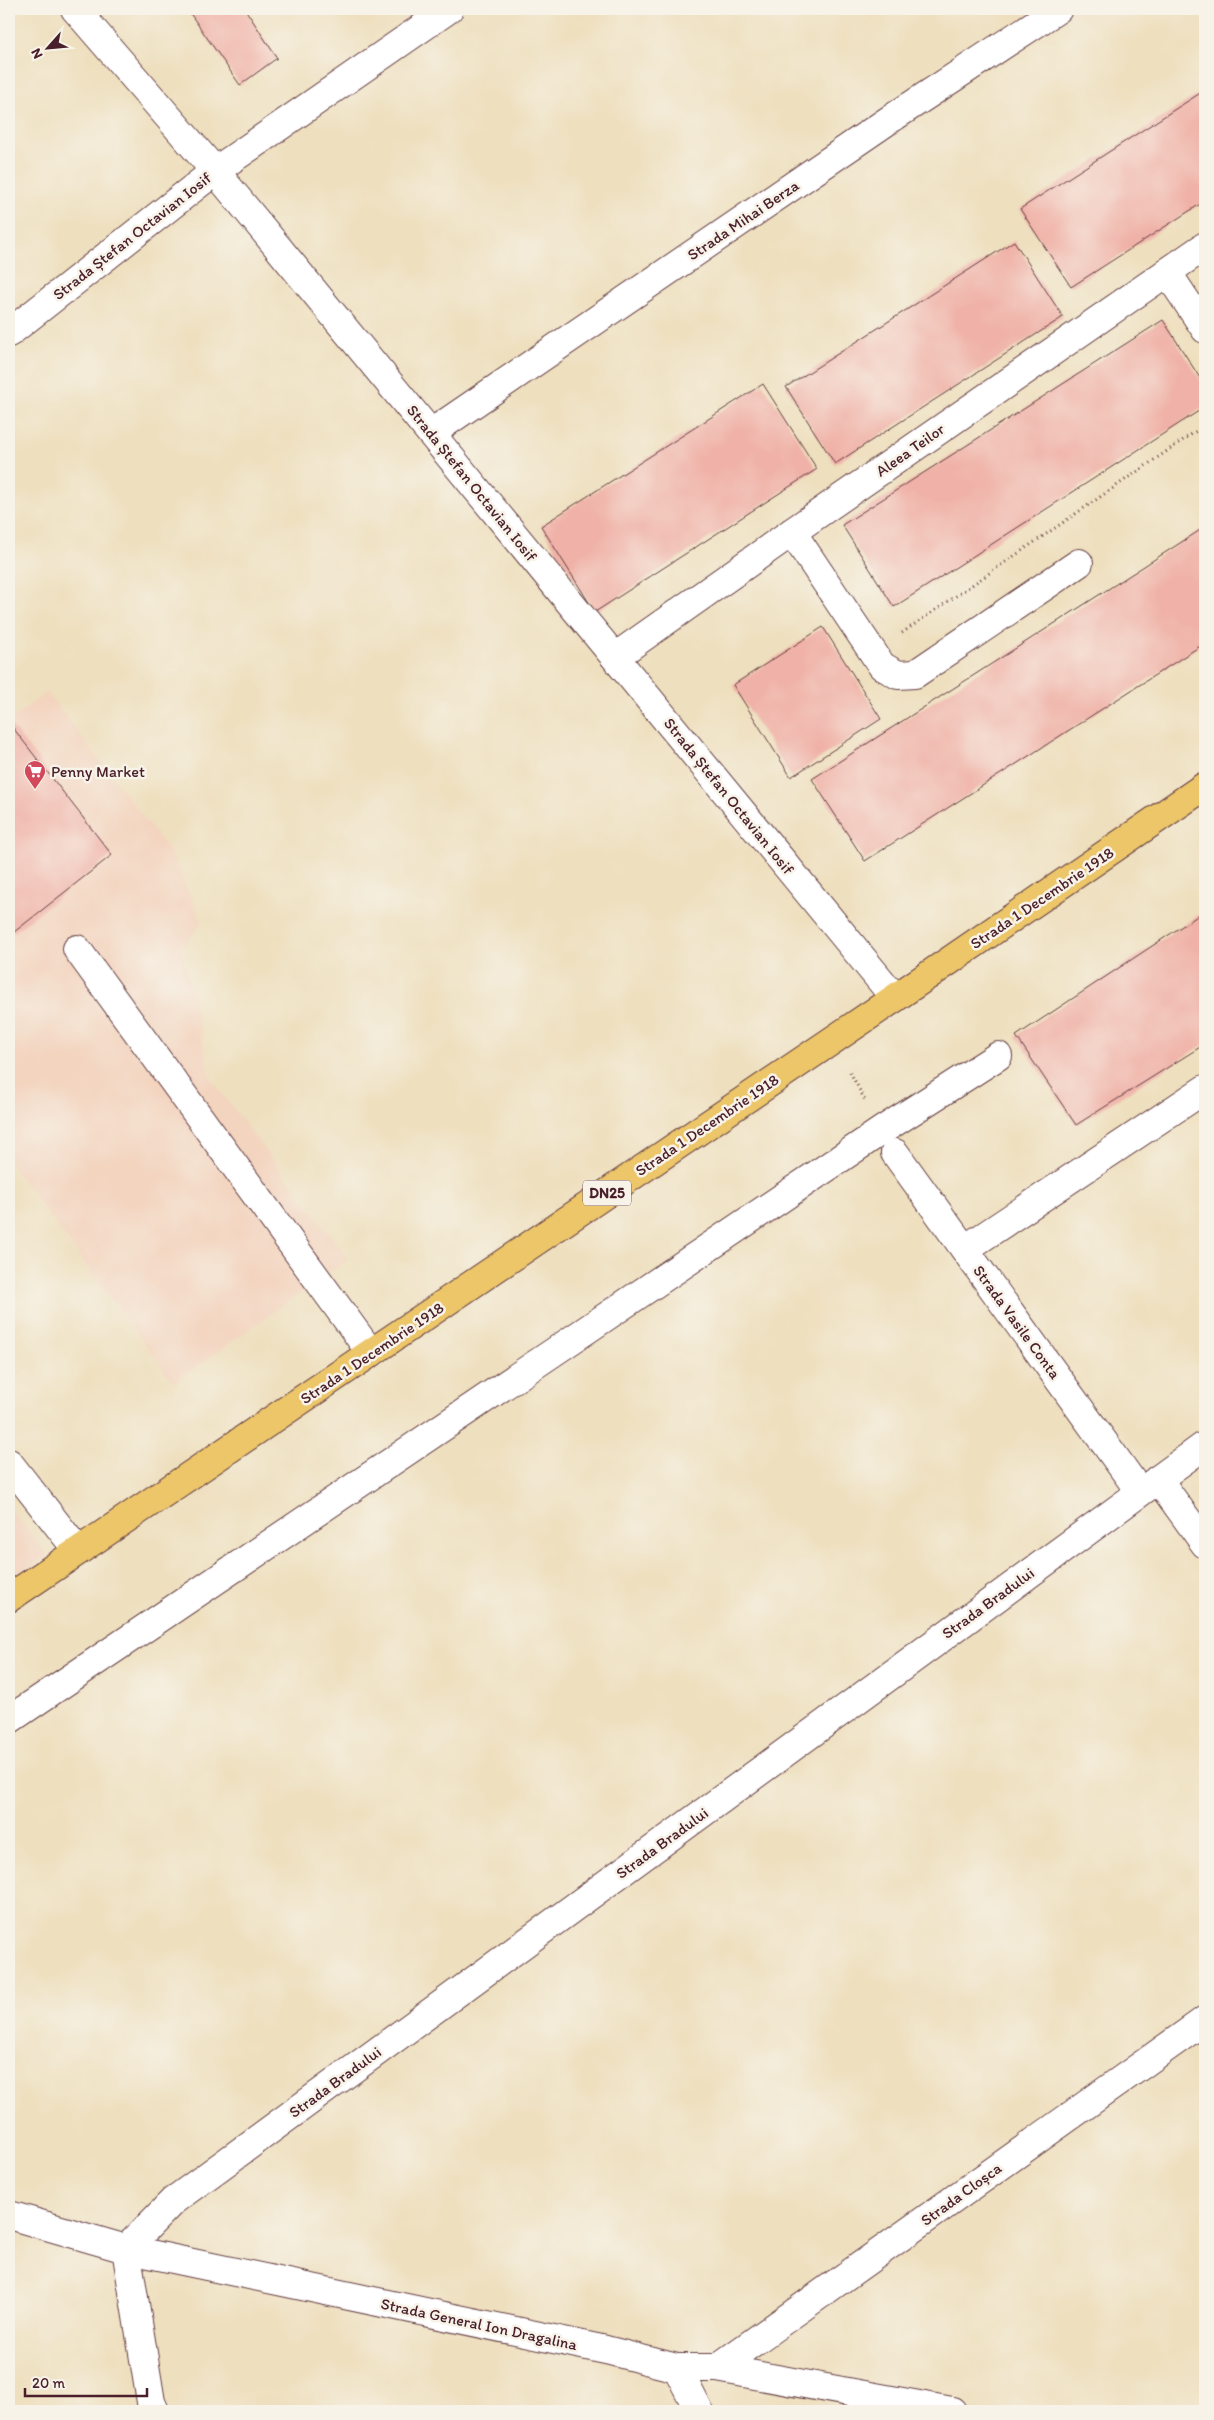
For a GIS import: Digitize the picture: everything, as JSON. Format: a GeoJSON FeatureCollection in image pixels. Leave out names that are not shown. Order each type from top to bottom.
{"type":"FeatureCollection","features":[{"type":"Feature","properties":{"kind":"main road","name":"Strada 1 Decembrie 1918"},"geometry":{"type":"LineString","coordinates":[[9,1598],[1205,786]]}},
{"type":"Feature","properties":{"kind":"street"},"geometry":{"type":"LineString","coordinates":[[75,9],[216,170],[449,9]]}},
{"type":"Feature","properties":{"kind":"street","name":"Strada Mihai Berza"},"geometry":{"type":"LineString","coordinates":[[431,433],[886,122],[1058,9]]}},
{"type":"Feature","properties":{"kind":"street","name":"Strada Ștefan Octavian Iosif"},"geometry":{"type":"LineString","coordinates":[[9,333],[216,170],[895,998]]}},
{"type":"Feature","properties":{"kind":"street","name":"Aleea Teilor"},"geometry":{"type":"LineString","coordinates":[[615,657],[1205,246]]}},
{"type":"Feature","properties":{"kind":"street"},"geometry":{"type":"LineString","coordinates":[[1167,272],[1205,329]]}},
{"type":"Feature","properties":{"kind":"street"},"geometry":{"type":"LineString","coordinates":[[792,532],[872,653],[882,666],[898,675],[916,674],[1079,563]]}},
{"type":"Feature","properties":{"kind":"street"},"geometry":{"type":"LineString","coordinates":[[77,949],[371,1353]]}},
{"type":"Feature","properties":{"kind":"street"},"geometry":{"type":"LineString","coordinates":[[9,1720],[888,1142],[998,1056]]}},
{"type":"Feature","properties":{"kind":"street"},"geometry":{"type":"LineString","coordinates":[[965,1250],[1205,1089]]}},
{"type":"Feature","properties":{"kind":"street","name":"Strada Vasile Conta"},"geometry":{"type":"LineString","coordinates":[[888,1142],[965,1250],[1149,1485],[1205,1544]]}},
{"type":"Feature","properties":{"kind":"street","name":"Strada Bradului"},"geometry":{"type":"LineString","coordinates":[[126,2249],[173,2201],[1205,1445]]}},
{"type":"Feature","properties":{"kind":"street"},"geometry":{"type":"LineString","coordinates":[[9,1463],[78,1551]]}},
{"type":"Feature","properties":{"kind":"street","name":"Strada Cloșca"},"geometry":{"type":"LineString","coordinates":[[717,2368],[1205,2020]]}},
{"type":"Feature","properties":{"kind":"street","name":"Strada General Ion Dragalina"},"geometry":{"type":"LineString","coordinates":[[9,2216],[126,2249],[606,2350],[677,2368],[717,2368],[952,2411]]}},
{"type":"Feature","properties":{"kind":"street"},"geometry":{"type":"LineString","coordinates":[[126,2249],[151,2402],[155,2411]]}},
{"type":"Feature","properties":{"kind":"street"},"geometry":{"type":"LineString","coordinates":[[677,2368],[699,2411]]}},
{"type":"Feature","properties":{"kind":"path"},"geometry":{"type":"LineString","coordinates":[[872,653],[1205,425]]}},
{"type":"Feature","properties":{"kind":"path"},"geometry":{"type":"LineString","coordinates":[[833,1040],[888,1142]]}},
{"type":"Feature","properties":{"kind":"shaded area"},"geometry":{"type":"Polygon","coordinates":[[[47,692],[170,852],[202,921],[182,949],[211,1079],[348,1259],[174,1383],[9,1162],[9,721],[47,692]]]}},
{"type":"Feature","properties":{"kind":"shaded area"},"geometry":{"type":"Polygon","coordinates":[[[9,1507],[48,1556],[9,1579],[9,1507]]]}},
{"type":"Feature","properties":{"kind":"building"},"geometry":{"type":"Polygon","coordinates":[[[187,9],[245,9],[277,58],[240,85],[187,9]]]}},
{"type":"Feature","properties":{"kind":"building"},"geometry":{"type":"Polygon","coordinates":[[[1205,90],[1205,201],[1071,287],[1020,209],[1205,90]]]}},
{"type":"Feature","properties":{"kind":"building"},"geometry":{"type":"Polygon","coordinates":[[[1014,241],[1063,317],[835,464],[786,387],[1014,241]]]}},
{"type":"Feature","properties":{"kind":"building"},"geometry":{"type":"Polygon","coordinates":[[[1163,320],[1205,386],[1205,407],[894,607],[842,525],[1163,320]]]}},
{"type":"Feature","properties":{"kind":"building"},"geometry":{"type":"Polygon","coordinates":[[[763,384],[817,469],[595,612],[541,526],[763,384]]]}},
{"type":"Feature","properties":{"kind":"building"},"geometry":{"type":"Polygon","coordinates":[[[1205,527],[1205,643],[865,861],[812,779],[1205,527]]]}},
{"type":"Feature","properties":{"kind":"building"},"geometry":{"type":"Polygon","coordinates":[[[823,627],[881,719],[791,777],[733,685],[823,627]]]}},
{"type":"Feature","properties":{"kind":"building","name":"Penny Market"},"geometry":{"type":"Polygon","coordinates":[[[9,725],[112,855],[9,936],[9,725]]]}},
{"type":"Feature","properties":{"kind":"building"},"geometry":{"type":"Polygon","coordinates":[[[1205,911],[1205,1044],[1076,1125],[1016,1036],[1205,911]]]}},
{"type":"Feature","properties":{"kind":"place","name":"Penny Market"},"geometry":{"type":"Point","coordinates":[35,790]}}]}
